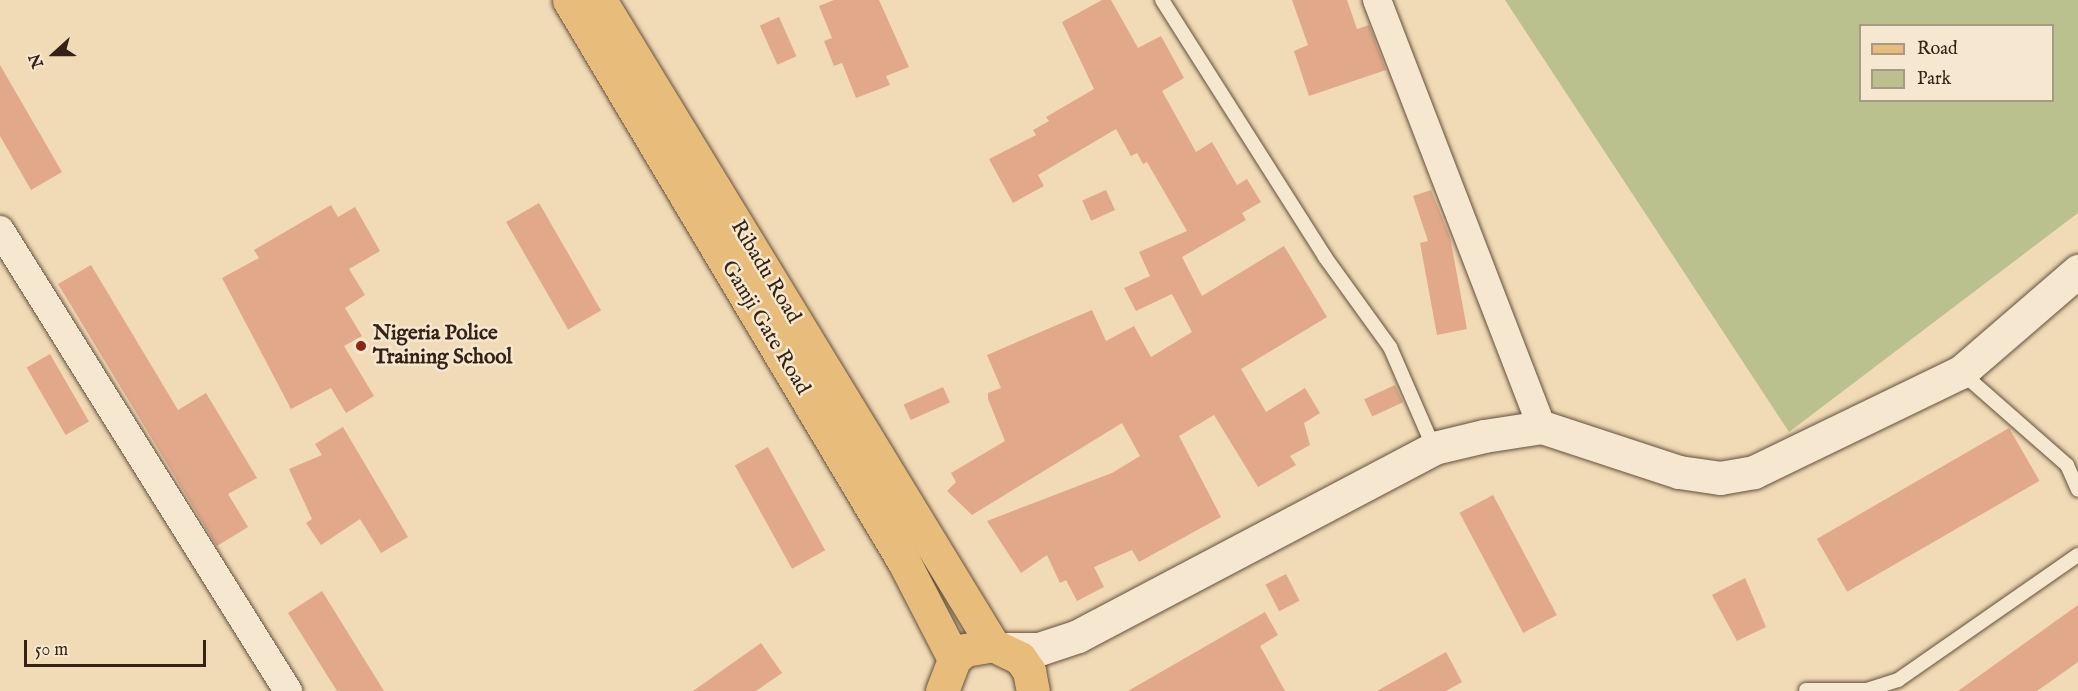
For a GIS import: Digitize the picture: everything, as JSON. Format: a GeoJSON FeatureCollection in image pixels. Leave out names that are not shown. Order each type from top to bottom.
{"type":"FeatureCollection","features":[{"type":"Feature","properties":{"kind":"main road","name":"Gamji Gate Road"},"geometry":{"type":"LineString","coordinates":[[569,0],[904,562],[954,659]]}},
{"type":"Feature","properties":{"kind":"main road","name":"Ribadu Road"},"geometry":{"type":"LineString","coordinates":[[600,0],[930,544],[1000,647],[1029,671],[1034,688]]}},
{"type":"Feature","properties":{"kind":"main road"},"geometry":{"type":"LineString","coordinates":[[942,691],[954,659],[972,648],[1000,647]]}},
{"type":"Feature","properties":{"kind":"street"},"geometry":{"type":"LineString","coordinates":[[1377,0],[1542,427]]}},
{"type":"Feature","properties":{"kind":"street"},"geometry":{"type":"LineString","coordinates":[[0,230],[288,691]]}},
{"type":"Feature","properties":{"kind":"street"},"geometry":{"type":"LineString","coordinates":[[1000,647],[1039,649],[1078,636],[1434,448],[1542,427],[1679,472],[1720,478],[1754,472],[1961,372],[2078,272]]}},
{"type":"Feature","properties":{"kind":"street"},"geometry":{"type":"LineString","coordinates":[[1034,688],[1078,636]]}},
{"type":"Feature","properties":{"kind":"lane"},"geometry":{"type":"LineString","coordinates":[[1162,0],[1325,257],[1390,347],[1434,448]]}},
{"type":"Feature","properties":{"kind":"lane"},"geometry":{"type":"LineString","coordinates":[[1961,372],[2067,465],[2078,490]]}},
{"type":"Feature","properties":{"kind":"lane"},"geometry":{"type":"LineString","coordinates":[[1806,690],[1868,690],[1898,680],[2078,555]]}},
{"type":"Feature","properties":{"kind":"green space"},"geometry":{"type":"Polygon","coordinates":[[[1505,0],[2078,0],[2078,213],[1789,432],[1505,0]]]}},
{"type":"Feature","properties":{"kind":"building"},"geometry":{"type":"Polygon","coordinates":[[[834,0],[879,0],[909,67],[886,76],[890,85],[856,98],[842,63],[834,66],[824,41],[832,38],[819,6],[834,0]]]}},
{"type":"Feature","properties":{"kind":"building"},"geometry":{"type":"Polygon","coordinates":[[[1102,0],[1111,0],[1138,48],[1161,36],[1184,78],[1162,91],[1196,152],[1212,142],[1237,185],[1247,179],[1261,202],[1242,213],[1246,220],[1182,257],[1202,296],[1284,246],[1327,317],[1241,369],[1266,412],[1305,388],[1320,413],[1304,423],[1310,445],[1290,456],[1296,465],[1258,487],[1214,415],[1179,436],[1221,517],[1139,562],[1132,550],[1094,567],[1104,587],[1077,601],[1066,580],[1060,583],[1047,555],[1021,573],[987,521],[1112,473],[1140,456],[1122,423],[972,515],[947,491],[956,482],[951,473],[1005,441],[988,399],[988,393],[1001,388],[987,355],[1092,310],[1106,341],[1134,326],[1151,357],[1192,332],[1172,294],[1136,311],[1124,288],[1150,276],[1139,252],[1187,231],[1147,162],[1143,164],[1137,153],[1131,156],[1116,129],[1038,175],[1044,186],[1013,203],[989,159],[1036,135],[1033,130],[1049,121],[1046,117],[1094,89],[1062,22],[1102,0]]]}},
{"type":"Feature","properties":{"kind":"building"},"geometry":{"type":"Polygon","coordinates":[[[1292,0],[1347,0],[1357,29],[1369,25],[1386,70],[1309,96],[1294,51],[1308,45],[1292,0]]]}},
{"type":"Feature","properties":{"kind":"building"},"geometry":{"type":"Polygon","coordinates":[[[779,17],[796,56],[777,65],[760,26],[779,17]]]}},
{"type":"Feature","properties":{"kind":"building"},"geometry":{"type":"Polygon","coordinates":[[[0,65],[62,172],[31,190],[0,136],[0,65]]]}},
{"type":"Feature","properties":{"kind":"building"},"geometry":{"type":"Polygon","coordinates":[[[1106,190],[1115,210],[1091,221],[1082,201],[1106,190]]]}},
{"type":"Feature","properties":{"kind":"building"},"geometry":{"type":"Polygon","coordinates":[[[1431,190],[1450,237],[1467,329],[1437,335],[1420,243],[1428,241],[1413,196],[1431,190]]]}},
{"type":"Feature","properties":{"kind":"building"},"geometry":{"type":"Polygon","coordinates":[[[539,203],[601,310],[568,329],[506,222],[539,203]]]}},
{"type":"Feature","properties":{"kind":"building"},"geometry":{"type":"Polygon","coordinates":[[[331,205],[338,217],[355,207],[380,251],[349,269],[365,295],[345,308],[362,336],[344,346],[374,396],[346,413],[331,388],[291,409],[222,278],[259,258],[254,250],[331,205]]]}},
{"type":"Feature","properties":{"kind":"building"},"geometry":{"type":"Polygon","coordinates":[[[91,265],[178,410],[206,393],[257,478],[228,494],[248,527],[217,546],[58,284],[91,265]]]}},
{"type":"Feature","properties":{"kind":"building"},"geometry":{"type":"Polygon","coordinates":[[[50,354],[89,422],[66,435],[27,368],[50,354]]]}},
{"type":"Feature","properties":{"kind":"building"},"geometry":{"type":"Polygon","coordinates":[[[1395,385],[1403,402],[1372,417],[1364,399],[1395,385]]]}},
{"type":"Feature","properties":{"kind":"building"},"geometry":{"type":"Polygon","coordinates":[[[943,387],[950,403],[911,420],[904,404],[943,387]]]}},
{"type":"Feature","properties":{"kind":"building"},"geometry":{"type":"Polygon","coordinates":[[[343,427],[408,537],[381,553],[360,519],[321,545],[306,523],[312,519],[289,469],[322,455],[315,444],[343,427]]]}},
{"type":"Feature","properties":{"kind":"building"},"geometry":{"type":"Polygon","coordinates":[[[2009,428],[2040,481],[1847,592],[1817,539],[2009,428]]]}},
{"type":"Feature","properties":{"kind":"building"},"geometry":{"type":"Polygon","coordinates":[[[768,447],[825,550],[792,569],[735,465],[768,447]]]}},
{"type":"Feature","properties":{"kind":"building"},"geometry":{"type":"Polygon","coordinates":[[[1493,495],[1557,615],[1523,633],[1459,513],[1493,495]]]}},
{"type":"Feature","properties":{"kind":"building"},"geometry":{"type":"Polygon","coordinates":[[[1286,574],[1300,601],[1279,611],[1266,584],[1286,574]]]}},
{"type":"Feature","properties":{"kind":"building"},"geometry":{"type":"Polygon","coordinates":[[[1745,578],[1766,627],[1737,641],[1712,595],[1745,578]]]}},
{"type":"Feature","properties":{"kind":"building"},"geometry":{"type":"Polygon","coordinates":[[[322,591],[384,691],[337,691],[288,613],[322,591]]]}},
{"type":"Feature","properties":{"kind":"building"},"geometry":{"type":"Polygon","coordinates":[[[2078,605],[2078,662],[2037,691],[1958,691],[2078,605]]]}},
{"type":"Feature","properties":{"kind":"building"},"geometry":{"type":"Polygon","coordinates":[[[1265,612],[1278,635],[1260,646],[1285,691],[1128,691],[1265,612]]]}},
{"type":"Feature","properties":{"kind":"building"},"geometry":{"type":"Polygon","coordinates":[[[761,643],[782,673],[756,691],[693,691],[761,643]]]}},
{"type":"Feature","properties":{"kind":"building"},"geometry":{"type":"Polygon","coordinates":[[[1446,652],[1462,682],[1446,691],[1377,691],[1446,652]]]}},
{"type":"Feature","properties":{"kind":"place","name":"Nigeria Police Training School"},"geometry":{"type":"Point","coordinates":[361,346]}}]}
